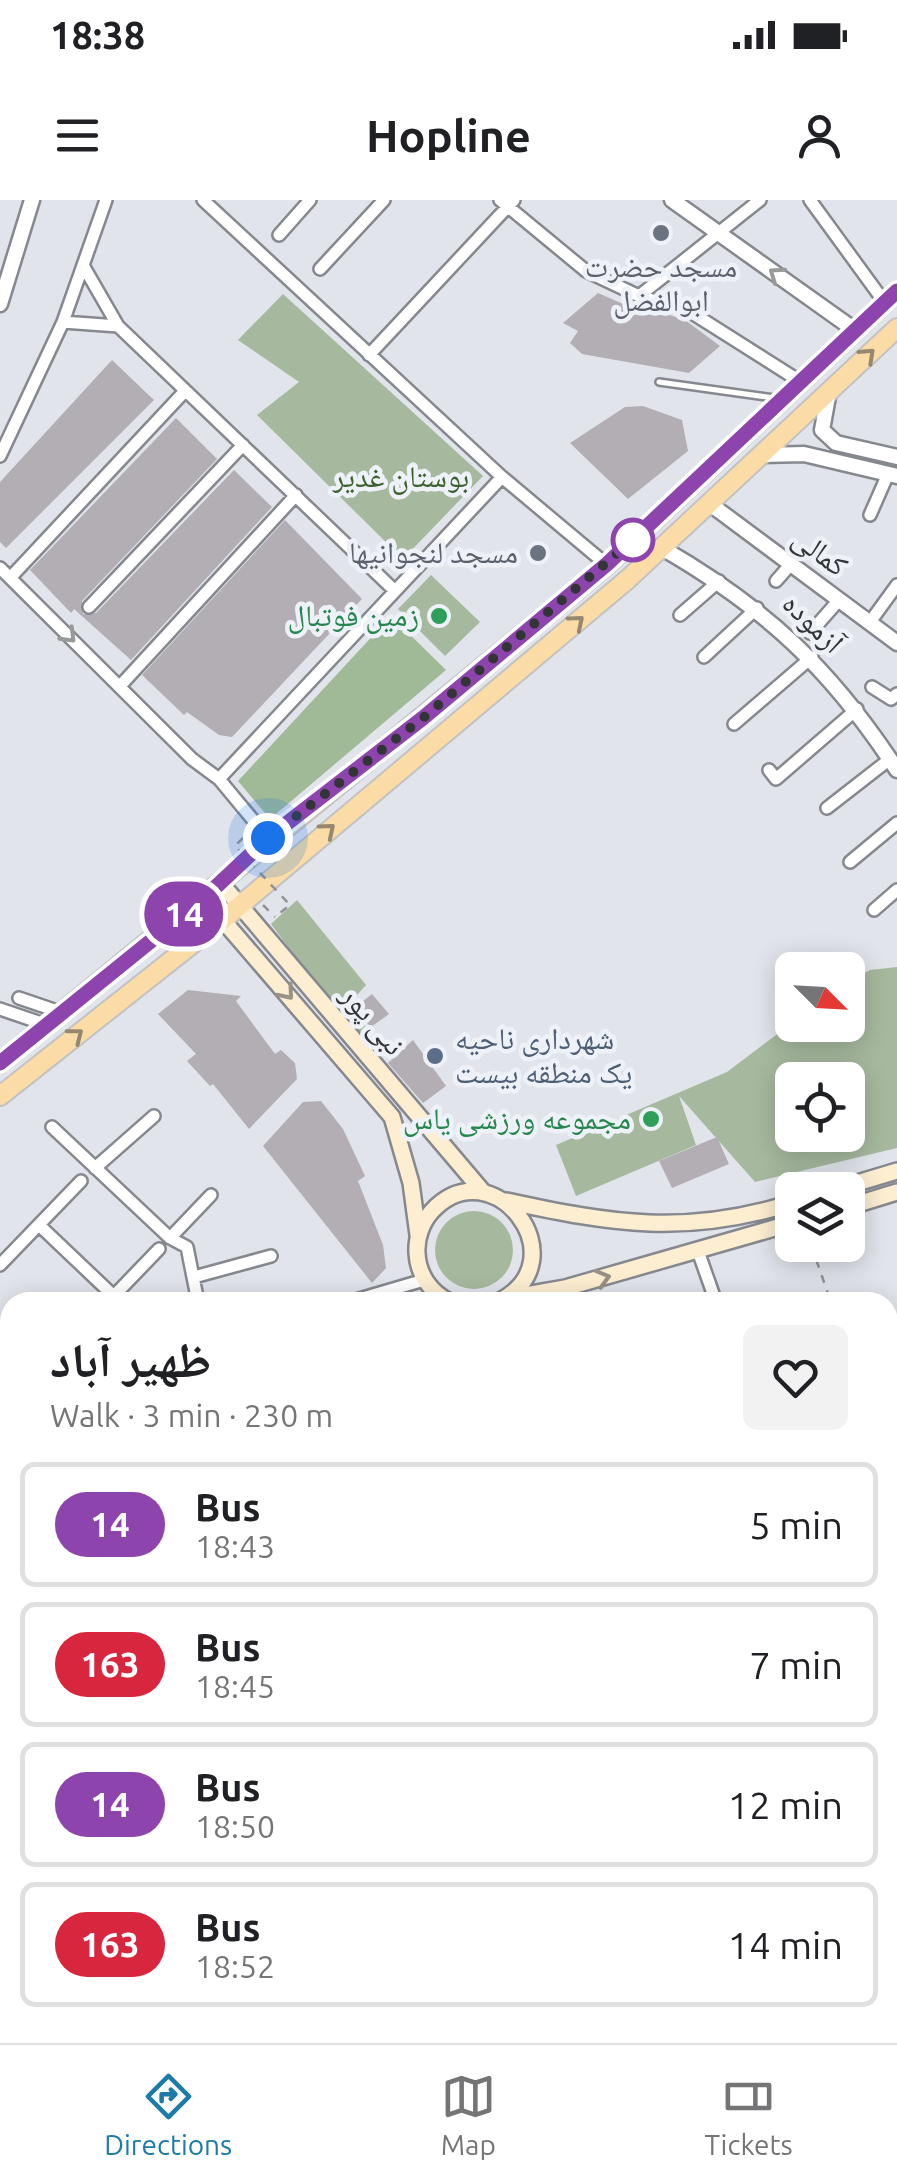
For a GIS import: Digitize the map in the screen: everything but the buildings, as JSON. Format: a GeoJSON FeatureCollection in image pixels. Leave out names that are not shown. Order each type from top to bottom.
{"type":"FeatureCollection","features":[{"type":"Feature","properties":{"kind":"main road"},"geometry":{"type":"LineString","coordinates":[[0,1063],[204,898],[268,838],[423,718],[607,564],[891,297]]}},
{"type":"Feature","properties":{"kind":"main road"},"geometry":{"type":"LineString","coordinates":[[0,1096],[232,911],[662,548],[897,328]]}},
{"type":"Feature","properties":{"kind":"main road","name":"نبی پور"},"geometry":{"type":"LineString","coordinates":[[220,882],[232,911],[392,1117],[411,1183],[418,1266],[426,1292]]}},
{"type":"Feature","properties":{"kind":"main road"},"geometry":{"type":"LineString","coordinates":[[204,898],[232,911]]}},
{"type":"Feature","properties":{"kind":"main road","name":"نبی پور"},"geometry":{"type":"LineString","coordinates":[[232,911],[484,1193]]}},
{"type":"Feature","properties":{"kind":"main road"},"geometry":{"type":"LineString","coordinates":[[865,1180],[897,1170]]}},
{"type":"Feature","properties":{"kind":"main road"},"geometry":{"type":"LineString","coordinates":[[865,1202],[897,1192]]}},
{"type":"Feature","properties":{"kind":"main road"},"geometry":{"type":"LineString","coordinates":[[418,1235],[436,1206],[450,1197],[484,1193],[632,1226],[700,1223],[775,1207]]}},
{"type":"Feature","properties":{"kind":"main road"},"geometry":{"type":"LineString","coordinates":[[504,1200],[516,1210],[531,1240],[528,1272],[510,1292]]}},
{"type":"Feature","properties":{"kind":"main road"},"geometry":{"type":"LineString","coordinates":[[544,1292],[775,1228]]}},
{"type":"Feature","properties":{"kind":"main road"},"geometry":{"type":"LineString","coordinates":[[426,1283],[437,1292]]}},
{"type":"Feature","properties":{"kind":"street"},"geometry":{"type":"LineString","coordinates":[[0,304],[32,200]]}},
{"type":"Feature","properties":{"kind":"street"},"geometry":{"type":"LineString","coordinates":[[0,456],[63,322],[106,200]]}},
{"type":"Feature","properties":{"kind":"street"},"geometry":{"type":"LineString","coordinates":[[203,200],[502,476],[607,564]]}},
{"type":"Feature","properties":{"kind":"street"},"geometry":{"type":"LineString","coordinates":[[278,235],[310,200]]}},
{"type":"Feature","properties":{"kind":"street"},"geometry":{"type":"LineString","coordinates":[[320,269],[384,200]]}},
{"type":"Feature","properties":{"kind":"street"},"geometry":{"type":"LineString","coordinates":[[672,200],[856,330]]}},
{"type":"Feature","properties":{"kind":"street"},"geometry":{"type":"LineString","coordinates":[[639,296],[760,200]]}},
{"type":"Feature","properties":{"kind":"street"},"geometry":{"type":"LineString","coordinates":[[810,200],[891,297]]}},
{"type":"Feature","properties":{"kind":"street"},"geometry":{"type":"LineString","coordinates":[[369,355],[507,202],[586,271],[639,296],[688,311],[801,382]]}},
{"type":"Feature","properties":{"kind":"street"},"geometry":{"type":"LineString","coordinates":[[84,266],[118,326],[394,590]]}},
{"type":"Feature","properties":{"kind":"street"},"geometry":{"type":"LineString","coordinates":[[63,322],[118,326]]}},
{"type":"Feature","properties":{"kind":"street"},"geometry":{"type":"LineString","coordinates":[[10,578],[186,391]]}},
{"type":"Feature","properties":{"kind":"street"},"geometry":{"type":"LineString","coordinates":[[829,392],[822,430],[836,444],[897,457]]}},
{"type":"Feature","properties":{"kind":"street"},"geometry":{"type":"LineString","coordinates":[[819,457],[816,439],[829,436]]}},
{"type":"Feature","properties":{"kind":"street"},"geometry":{"type":"LineString","coordinates":[[89,607],[243,446]]}},
{"type":"Feature","properties":{"kind":"street"},"geometry":{"type":"LineString","coordinates":[[760,455],[780,451],[893,475],[870,515]]}},
{"type":"Feature","properties":{"kind":"street"},"geometry":{"type":"LineString","coordinates":[[220,779],[502,476]]}},
{"type":"Feature","properties":{"kind":"street"},"geometry":{"type":"LineString","coordinates":[[120,686],[296,495]]}},
{"type":"Feature","properties":{"kind":"street","name":"کمالی"},"geometry":{"type":"LineString","coordinates":[[710,504],[897,644]]}},
{"type":"Feature","properties":{"kind":"street","name":"آزموده"},"geometry":{"type":"LineString","coordinates":[[662,548],[720,581],[812,658],[857,709],[894,764]]}},
{"type":"Feature","properties":{"kind":"street"},"geometry":{"type":"LineString","coordinates":[[776,582],[791,564]]}},
{"type":"Feature","properties":{"kind":"street"},"geometry":{"type":"LineString","coordinates":[[0,568],[192,759],[220,779],[268,838]]}},
{"type":"Feature","properties":{"kind":"street"},"geometry":{"type":"LineString","coordinates":[[680,616],[720,581]]}},
{"type":"Feature","properties":{"kind":"street"},"geometry":{"type":"LineString","coordinates":[[870,622],[897,584]]}},
{"type":"Feature","properties":{"kind":"street"},"geometry":{"type":"LineString","coordinates":[[810,633],[838,600]]}},
{"type":"Feature","properties":{"kind":"street"},"geometry":{"type":"LineString","coordinates":[[704,656],[756,608]]}},
{"type":"Feature","properties":{"kind":"street"},"geometry":{"type":"LineString","coordinates":[[734,724],[812,658]]}},
{"type":"Feature","properties":{"kind":"street"},"geometry":{"type":"LineString","coordinates":[[872,687],[891,699],[897,694]]}},
{"type":"Feature","properties":{"kind":"street"},"geometry":{"type":"LineString","coordinates":[[769,770],[776,778],[857,709]]}},
{"type":"Feature","properties":{"kind":"street"},"geometry":{"type":"LineString","coordinates":[[828,808],[894,764]]}},
{"type":"Feature","properties":{"kind":"street"},"geometry":{"type":"LineString","coordinates":[[850,862],[897,824]]}},
{"type":"Feature","properties":{"kind":"street"},"geometry":{"type":"LineString","coordinates":[[874,910],[897,890]]}},
{"type":"Feature","properties":{"kind":"street"},"geometry":{"type":"LineString","coordinates":[[19,998],[63,1012]]}},
{"type":"Feature","properties":{"kind":"street"},"geometry":{"type":"LineString","coordinates":[[0,1009],[48,1025]]}},
{"type":"Feature","properties":{"kind":"street"},"geometry":{"type":"LineString","coordinates":[[96,1168],[154,1116]]}},
{"type":"Feature","properties":{"kind":"street"},"geometry":{"type":"LineString","coordinates":[[52,1127],[170,1238],[187,1247],[196,1292]]}},
{"type":"Feature","properties":{"kind":"street"},"geometry":{"type":"LineString","coordinates":[[0,1265],[81,1181]]}},
{"type":"Feature","properties":{"kind":"street"},"geometry":{"type":"LineString","coordinates":[[170,1238],[211,1195]]}},
{"type":"Feature","properties":{"kind":"street"},"geometry":{"type":"LineString","coordinates":[[39,1224],[106,1292]]}},
{"type":"Feature","properties":{"kind":"street"},"geometry":{"type":"LineString","coordinates":[[121,1292],[159,1249]]}},
{"type":"Feature","properties":{"kind":"street"},"geometry":{"type":"LineString","coordinates":[[698,1251],[712,1292]]}},
{"type":"Feature","properties":{"kind":"street"},"geometry":{"type":"LineString","coordinates":[[194,1278],[270,1256]]}},
{"type":"Feature","properties":{"kind":"street"},"geometry":{"type":"LineString","coordinates":[[390,1292],[426,1283]]}},
{"type":"Feature","properties":{"kind":"lane"},"geometry":{"type":"LineString","coordinates":[[659,382],[752,392],[782,400]]}},
{"type":"Feature","properties":{"kind":"path"},"geometry":{"type":"LineString","coordinates":[[242,838],[234,846],[290,905],[274,917]]}},
{"type":"Feature","properties":{"kind":"path"},"geometry":{"type":"LineString","coordinates":[[817,1262],[827,1292]]}},
{"type":"Feature","properties":{"kind":"green space","name":"بوستان غدیر"},"geometry":{"type":"Polygon","coordinates":[[[283,294],[483,476],[403,559],[257,415],[299,382],[238,340],[283,294]]]}},
{"type":"Feature","properties":{"kind":"green space","name":"زمین فوتبال"},"geometry":{"type":"Polygon","coordinates":[[[431,575],[480,622],[445,656],[398,609],[431,575]]]}},
{"type":"Feature","properties":{"kind":"green space"},"geometry":{"type":"Polygon","coordinates":[[[391,616],[446,670],[270,819],[238,781],[391,616]]]}},
{"type":"Feature","properties":{"kind":"green space"},"geometry":{"type":"Polygon","coordinates":[[[297,900],[366,985],[349,1004],[368,1031],[359,1042],[271,924],[297,900]]]}},
{"type":"Feature","properties":{"kind":"green space"},"geometry":{"type":"Polygon","coordinates":[[[897,967],[897,1148],[797,1172],[775,1172],[775,1177],[755,1182],[679,1096],[696,1145],[576,1196],[556,1145],[727,1072],[775,1036],[775,1042],[865,1042],[865,973],[897,967]]]}},
{"type":"Feature","properties":{"kind":"green space"},"geometry":{"type":"Polygon","coordinates":[[[474,1211],[489,1214],[501,1223],[510,1235],[510,1265],[501,1277],[489,1286],[474,1289],[459,1286],[447,1277],[438,1265],[435,1250],[438,1235],[447,1223],[459,1214],[474,1211]]]}},
{"type":"Feature","properties":{"kind":"bus line","name":"14"},"geometry":{"type":"LineString","coordinates":[[0,1063],[204,898],[268,838],[423,718],[607,564],[807,380],[897,291]]}},
{"type":"Feature","properties":{"kind":"place","name":"مسجد حضرت ابوالفضل"},"geometry":{"type":"Point","coordinates":[661,233]}},
{"type":"Feature","properties":{"kind":"place","name":"مسجد لنجوانیها"},"geometry":{"type":"Point","coordinates":[538,553]}},
{"type":"Feature","properties":{"kind":"place","name":"زمین فوتبال"},"geometry":{"type":"Point","coordinates":[439,616]}},
{"type":"Feature","properties":{"kind":"place","name":"شهرداری ناحیه یک منطقه بیست"},"geometry":{"type":"Point","coordinates":[435,1056]}},
{"type":"Feature","properties":{"kind":"place","name":"مجموعه ورزشی یاس"},"geometry":{"type":"Point","coordinates":[651,1119]}},
{"type":"Feature","properties":{"kind":"route"},"geometry":{"type":"LineString","coordinates":[[268,838],[423,718],[633,540]]}}]}
